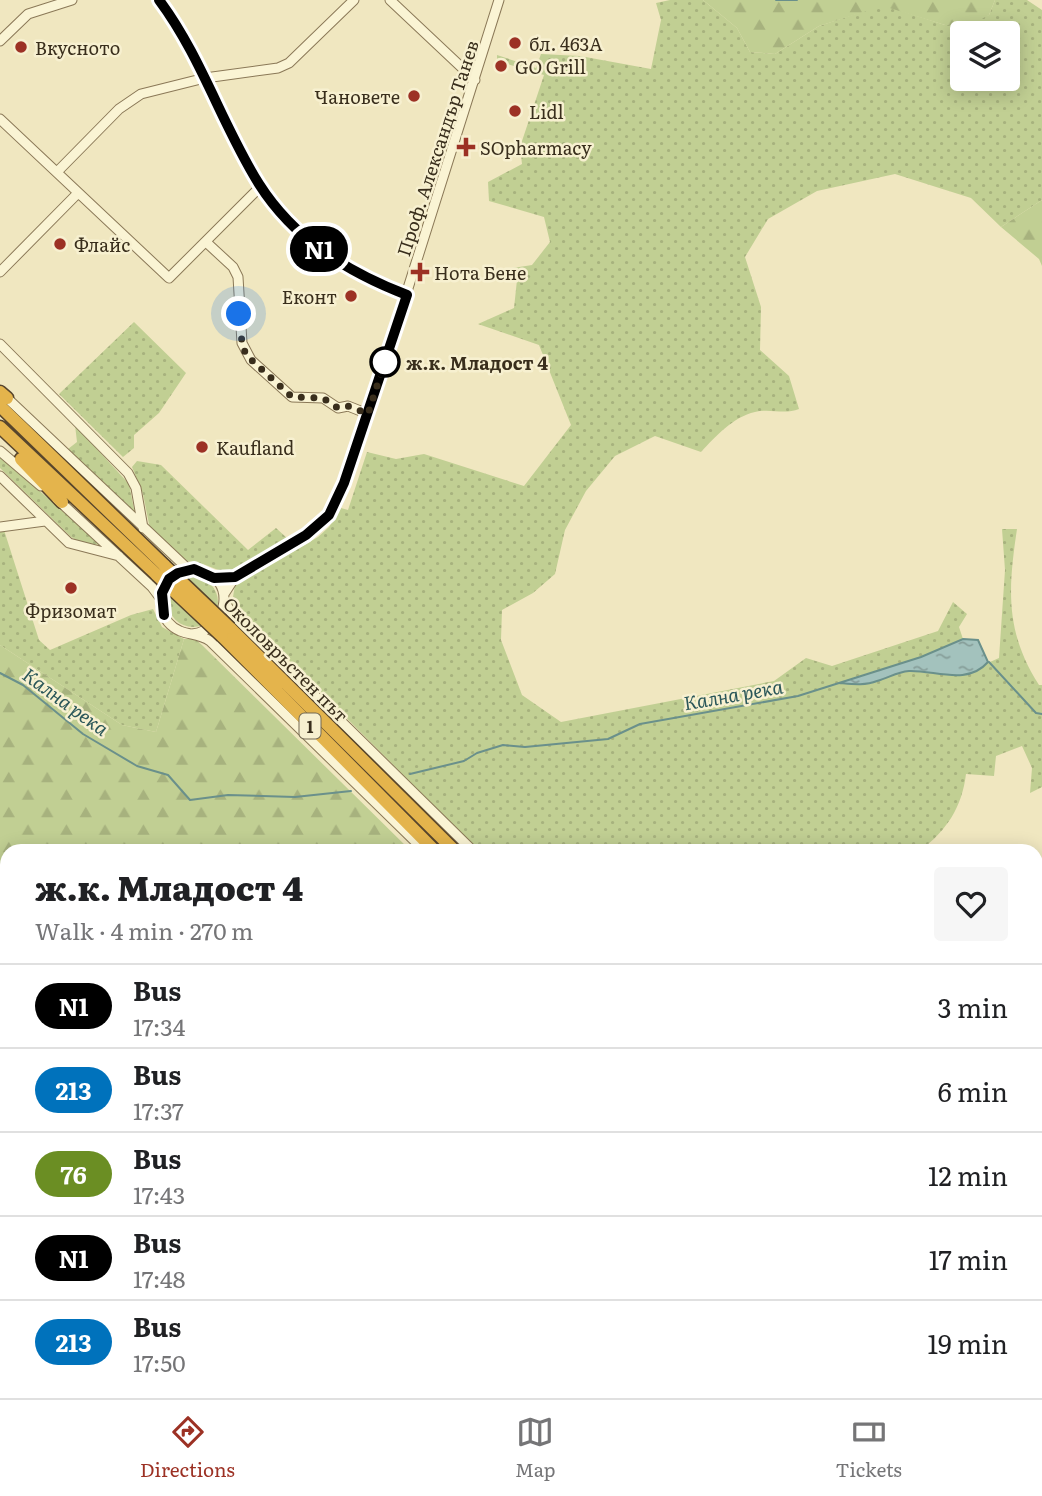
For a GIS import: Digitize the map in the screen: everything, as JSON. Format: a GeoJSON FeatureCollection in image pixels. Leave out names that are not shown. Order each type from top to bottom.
{"type":"FeatureCollection","features":[{"type":"Feature","properties":{"kind":"highway","name":"Околовръстен път"},"geometry":{"type":"LineString","coordinates":[[2,399],[161,571]]}},
{"type":"Feature","properties":{"kind":"highway","name":"Околовръстен път"},"geometry":{"type":"LineString","coordinates":[[0,427],[161,571],[448,844]]}},
{"type":"Feature","properties":{"kind":"highway"},"geometry":{"type":"LineString","coordinates":[[0,435],[62,502]]}},
{"type":"Feature","properties":{"kind":"highway","name":"Околовръстен път"},"geometry":{"type":"LineString","coordinates":[[226,632],[424,844]]}},
{"type":"Feature","properties":{"kind":"street"},"geometry":{"type":"LineString","coordinates":[[159,0],[205,78],[260,187],[288,220],[326,255],[359,275],[407,295]]}},
{"type":"Feature","properties":{"kind":"street"},"geometry":{"type":"LineString","coordinates":[[57,172],[131,99],[157,88],[271,69],[289,63],[354,0]]}},
{"type":"Feature","properties":{"kind":"street"},"geometry":{"type":"LineString","coordinates":[[390,0],[475,80]]}},
{"type":"Feature","properties":{"kind":"street","name":"Проф. Александър Танев"},"geometry":{"type":"LineString","coordinates":[[214,578],[235,577],[306,535],[329,515],[340,494],[407,295],[499,0]]}},
{"type":"Feature","properties":{"kind":"street"},"geometry":{"type":"LineString","coordinates":[[0,41],[28,14],[66,1]]}},
{"type":"Feature","properties":{"kind":"street"},"geometry":{"type":"LineString","coordinates":[[0,118],[167,278],[172,277],[260,187]]}},
{"type":"Feature","properties":{"kind":"street"},"geometry":{"type":"LineString","coordinates":[[0,272],[79,193]]}},
{"type":"Feature","properties":{"kind":"street"},"geometry":{"type":"LineString","coordinates":[[206,242],[233,267],[238,277],[242,343],[251,360],[292,397],[323,398],[338,408],[348,406],[368,414]]}},
{"type":"Feature","properties":{"kind":"street"},"geometry":{"type":"LineString","coordinates":[[0,344],[128,473],[136,488],[143,530]]}},
{"type":"Feature","properties":{"kind":"street"},"geometry":{"type":"LineString","coordinates":[[2,399],[188,569]]}},
{"type":"Feature","properties":{"kind":"street"},"geometry":{"type":"LineString","coordinates":[[0,450],[62,502],[120,557],[161,599],[167,620],[180,631],[192,634],[206,631],[218,622],[225,598]]}},
{"type":"Feature","properties":{"kind":"street"},"geometry":{"type":"LineString","coordinates":[[0,477],[45,521],[79,548],[120,557]]}},
{"type":"Feature","properties":{"kind":"street"},"geometry":{"type":"LineString","coordinates":[[0,527],[45,521]]}},
{"type":"Feature","properties":{"kind":"street"},"geometry":{"type":"LineString","coordinates":[[161,599],[169,579],[188,569],[200,570],[214,578],[232,613],[466,844]]}},
{"type":"Feature","properties":{"kind":"street","name":"Проф. Александър Танев"},"geometry":{"type":"LineString","coordinates":[[225,598],[235,577]]}},
{"type":"Feature","properties":{"kind":"street","name":"Околовръстен път"},"geometry":{"type":"LineString","coordinates":[[192,634],[210,641],[349,779],[423,844]]}},
{"type":"Feature","properties":{"kind":"green space"},"geometry":{"type":"Polygon","coordinates":[[[670,0],[703,0],[737,28],[750,52],[775,54],[819,26],[883,5],[945,25],[950,24],[950,91],[1020,91],[1020,21],[963,21],[989,15],[995,0],[1027,0],[1042,10],[1042,200],[1001,227],[971,198],[895,174],[817,191],[768,219],[745,257],[761,307],[760,350],[789,376],[799,409],[747,414],[725,428],[701,452],[655,436],[615,456],[586,491],[565,530],[555,574],[533,593],[502,610],[501,640],[522,695],[561,722],[774,681],[806,658],[832,666],[938,631],[953,602],[967,614],[959,627],[963,639],[921,657],[841,683],[876,682],[895,673],[911,671],[958,676],[999,658],[1005,570],[1002,529],[1017,529],[1012,571],[1012,610],[1020,647],[1039,685],[1042,685],[1042,787],[1030,793],[1032,768],[1022,746],[996,756],[994,776],[966,774],[961,797],[952,817],[927,844],[472,844],[232,603],[235,585],[318,537],[329,527],[341,508],[348,510],[367,452],[396,459],[424,454],[524,486],[571,425],[539,345],[478,324],[514,308],[517,280],[507,269],[532,265],[550,242],[544,217],[489,201],[488,182],[522,164],[520,147],[544,75],[497,61],[497,55],[536,68],[541,54],[580,56],[651,69],[661,20],[656,3],[670,0]]]}},
{"type":"Feature","properties":{"kind":"green space"},"geometry":{"type":"Polygon","coordinates":[[[703,0],[995,0],[989,15],[978,21],[950,21],[950,25],[883,6],[819,26],[775,54],[750,52],[737,28],[703,0]]]}},
{"type":"Feature","properties":{"kind":"green space"},"geometry":{"type":"Polygon","coordinates":[[[1042,200],[1042,266],[1039,259],[1001,227],[1042,200]]]}},
{"type":"Feature","properties":{"kind":"green space"},"geometry":{"type":"Polygon","coordinates":[[[134,322],[186,373],[159,413],[134,435],[134,448],[123,457],[59,394],[134,322]]]}},
{"type":"Feature","properties":{"kind":"green space"},"geometry":{"type":"Polygon","coordinates":[[[75,425],[129,484],[135,514],[68,449],[77,442],[75,425]]]}},
{"type":"Feature","properties":{"kind":"green space"},"geometry":{"type":"Polygon","coordinates":[[[0,456],[101,545],[82,543],[71,537],[0,468],[0,456]]]}},
{"type":"Feature","properties":{"kind":"green space"},"geometry":{"type":"Polygon","coordinates":[[[137,461],[161,465],[248,550],[276,528],[288,539],[226,573],[186,561],[150,529],[143,494],[132,467],[137,461]]]}},
{"type":"Feature","properties":{"kind":"green space"},"geometry":{"type":"Polygon","coordinates":[[[4,530],[39,640],[50,650],[131,615],[153,609],[162,627],[184,639],[156,732],[122,725],[0,645],[0,531],[4,530]]]}},
{"type":"Feature","properties":{"kind":"green space"},"geometry":{"type":"Polygon","coordinates":[[[193,577],[211,584],[218,602],[211,620],[193,627],[175,620],[168,602],[175,584],[193,577]]]}},
{"type":"Feature","properties":{"kind":"green space"},"geometry":{"type":"Polygon","coordinates":[[[184,639],[195,639],[404,844],[0,844],[0,645],[122,725],[156,732],[184,639]]]}},
{"type":"Feature","properties":{"kind":"water"},"geometry":{"type":"Polygon","coordinates":[[[963,639],[978,640],[988,662],[980,669],[961,675],[909,671],[868,684],[839,683],[921,657],[963,639]]]}},
{"type":"Feature","properties":{"kind":"waterway"},"geometry":{"type":"LineString","coordinates":[[776,0],[797,0]]}},
{"type":"Feature","properties":{"kind":"waterway","name":"Кална река"},"geometry":{"type":"LineString","coordinates":[[989,662],[1036,713],[1042,714]]}},
{"type":"Feature","properties":{"kind":"waterway","name":"Кална река"},"geometry":{"type":"LineString","coordinates":[[0,673],[23,685],[83,734],[137,766],[168,775],[190,800],[228,795],[295,797],[351,791]]}},
{"type":"Feature","properties":{"kind":"waterway","name":"Кална река"},"geometry":{"type":"LineString","coordinates":[[410,774],[464,761],[477,753],[503,745],[525,747],[608,739],[640,724],[798,696],[839,683]]}},
{"type":"Feature","properties":{"kind":"bus line","name":"N1"},"geometry":{"type":"LineString","coordinates":[[159,0],[185,40],[266,195],[288,220],[326,255],[359,275],[407,295],[344,483],[329,515],[306,535],[235,577],[214,578],[194,569],[178,573],[169,579],[162,593],[161,606],[164,615]]}},
{"type":"Feature","properties":{"kind":"place","name":"бл. 463А"},"geometry":{"type":"Point","coordinates":[515,43]}},
{"type":"Feature","properties":{"kind":"place","name":"Вкусното"},"geometry":{"type":"Point","coordinates":[21,47]}},
{"type":"Feature","properties":{"kind":"place","name":"GO Grill"},"geometry":{"type":"Point","coordinates":[501,66]}},
{"type":"Feature","properties":{"kind":"place","name":"Чановете"},"geometry":{"type":"Point","coordinates":[414,96]}},
{"type":"Feature","properties":{"kind":"place","name":"Lidl"},"geometry":{"type":"Point","coordinates":[515,111]}},
{"type":"Feature","properties":{"kind":"place","name":"SOpharmacy"},"geometry":{"type":"Point","coordinates":[466,147]}},
{"type":"Feature","properties":{"kind":"place","name":"Флайс"},"geometry":{"type":"Point","coordinates":[60,244]}},
{"type":"Feature","properties":{"kind":"place","name":"Нота Бене"},"geometry":{"type":"Point","coordinates":[420,272]}},
{"type":"Feature","properties":{"kind":"place","name":"Еконт"},"geometry":{"type":"Point","coordinates":[351,296]}},
{"type":"Feature","properties":{"kind":"place","name":"ж.к. Младост 4"},"geometry":{"type":"Point","coordinates":[385,362]}},
{"type":"Feature","properties":{"kind":"place","name":"Kaufland"},"geometry":{"type":"Point","coordinates":[202,447]}},
{"type":"Feature","properties":{"kind":"place","name":"Фризомат"},"geometry":{"type":"Point","coordinates":[71,588]}},
{"type":"Feature","properties":{"kind":"route"},"geometry":{"type":"LineString","coordinates":[[239,314],[246,355],[292,397],[323,398],[338,408],[348,406],[368,414],[387,355],[385,362]]}}]}
